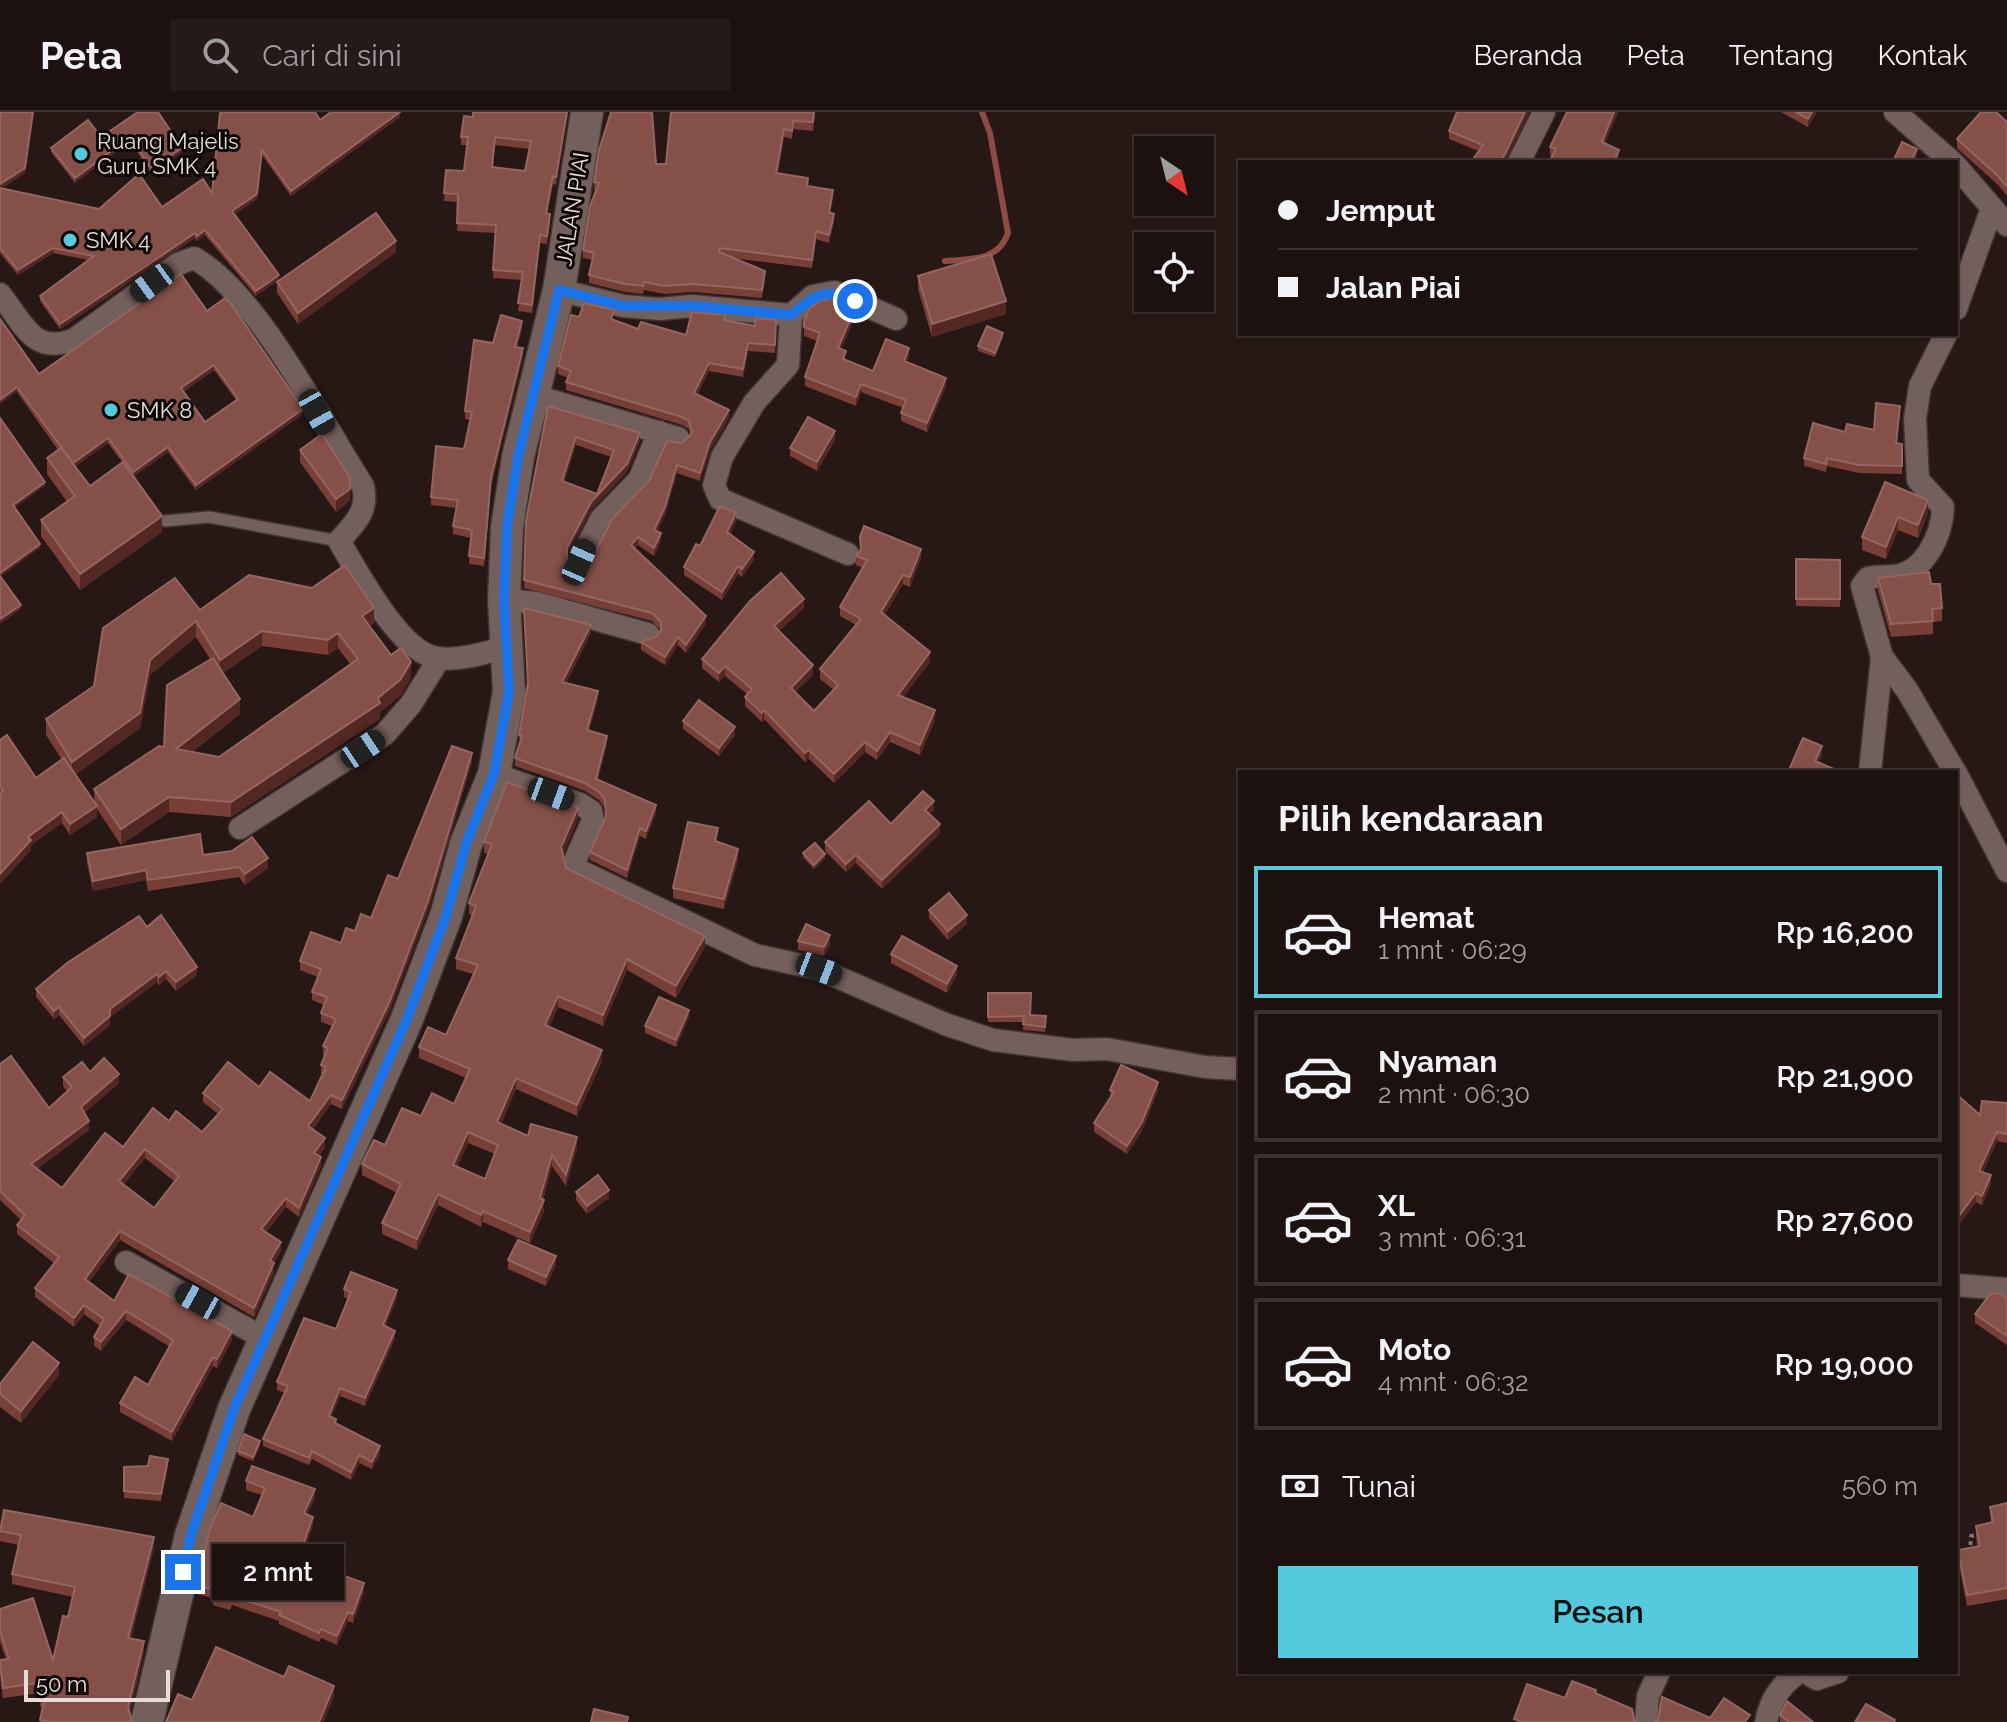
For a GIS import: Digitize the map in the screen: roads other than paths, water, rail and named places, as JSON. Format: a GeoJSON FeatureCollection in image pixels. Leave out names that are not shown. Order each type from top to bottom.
{"type":"FeatureCollection","features":[{"type":"Feature","properties":{"kind":"street","name":"JALAN PIAI"},"geometry":{"type":"LineString","coordinates":[[147,1722],[191,1535],[234,1409],[407,1019],[446,916],[466,844],[494,774],[509,692],[504,600],[507,527],[532,395],[559,290],[587,112]]}},
{"type":"Feature","properties":{"kind":"street"},"geometry":{"type":"LineString","coordinates":[[1520,160],[1544,112]]}},
{"type":"Feature","properties":{"kind":"street"},"geometry":{"type":"LineString","coordinates":[[1895,112],[1949,160]]}},
{"type":"Feature","properties":{"kind":"street"},"geometry":{"type":"LineString","coordinates":[[1958,168],[2003,218],[1958,305]]}},
{"type":"Feature","properties":{"kind":"street"},"geometry":{"type":"LineString","coordinates":[[0,294],[37,340],[46,346],[59,346],[75,339],[178,264],[194,258],[208,266],[231,288],[287,361],[363,486],[366,500],[364,510],[339,541],[381,608],[421,654],[439,659],[477,656],[506,647]]}},
{"type":"Feature","properties":{"kind":"street"},"geometry":{"type":"LineString","coordinates":[[559,290],[623,306],[692,306],[791,315]]}},
{"type":"Feature","properties":{"kind":"street"},"geometry":{"type":"LineString","coordinates":[[848,554],[720,499],[714,485],[722,457],[754,403],[788,365],[791,315],[813,296],[834,292],[896,319]]}},
{"type":"Feature","properties":{"kind":"street"},"geometry":{"type":"LineString","coordinates":[[1945,336],[1920,386],[1915,419],[1918,480],[1943,507],[1942,529],[1912,570],[1896,576],[1868,578],[1862,586],[1882,657],[1907,690],[1954,770]]}},
{"type":"Feature","properties":{"kind":"street"},"geometry":{"type":"LineString","coordinates":[[532,395],[669,435],[639,480],[601,519],[579,562]]}},
{"type":"Feature","properties":{"kind":"street"},"geometry":{"type":"LineString","coordinates":[[504,600],[537,603],[648,634]]}},
{"type":"Feature","properties":{"kind":"street"},"geometry":{"type":"LineString","coordinates":[[1870,770],[1882,657]]}},
{"type":"Feature","properties":{"kind":"street"},"geometry":{"type":"LineString","coordinates":[[240,828],[385,734],[411,704],[439,659]]}},
{"type":"Feature","properties":{"kind":"street"},"geometry":{"type":"LineString","coordinates":[[494,774],[580,804],[591,811],[593,820],[574,863],[576,869],[755,955],[819,969],[945,1024],[993,1040],[1073,1050],[1107,1049],[1205,1067],[1238,1069]]}},
{"type":"Feature","properties":{"kind":"street"},"geometry":{"type":"LineString","coordinates":[[1958,777],[2007,871]]}},
{"type":"Feature","properties":{"kind":"street"},"geometry":{"type":"LineString","coordinates":[[126,1262],[267,1340]]}},
{"type":"Feature","properties":{"kind":"street"},"geometry":{"type":"LineString","coordinates":[[1958,1285],[2007,1289]]}},
{"type":"Feature","properties":{"kind":"street"},"geometry":{"type":"LineString","coordinates":[[1646,1722],[1648,1696],[1658,1674]]}},
{"type":"Feature","properties":{"kind":"street"},"geometry":{"type":"LineString","coordinates":[[1766,1722],[1768,1708],[1785,1681],[1798,1674]]}},
{"type":"Feature","properties":{"kind":"street"},"geometry":{"type":"LineString","coordinates":[[1806,1674],[1817,1679],[1832,1674]]}},
{"type":"Feature","properties":{"kind":"lane"},"geometry":{"type":"LineString","coordinates":[[165,521],[209,517],[339,541]]}},
{"type":"Feature","properties":{"kind":"waterway"},"geometry":{"type":"LineString","coordinates":[[945,261],[991,254],[1004,242],[1008,233],[990,133],[982,112]]}},
{"type":"Feature","properties":{"kind":"place","name":"Ruang Majelis Guru SMK 4"},"geometry":{"type":"Point","coordinates":[81,154]}},
{"type":"Feature","properties":{"kind":"place","name":"SMK 4"},"geometry":{"type":"Point","coordinates":[70,240]}},
{"type":"Feature","properties":{"kind":"place","name":"SMK 8"},"geometry":{"type":"Point","coordinates":[111,410]}}]}
